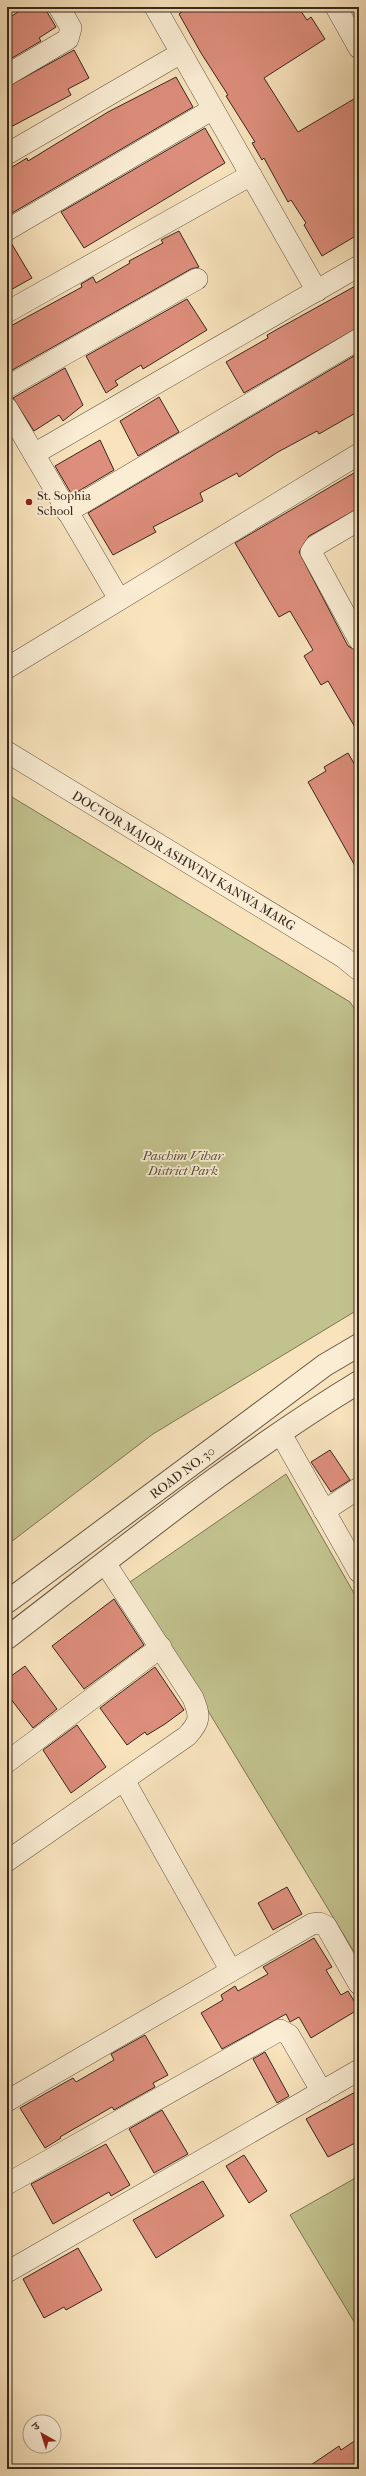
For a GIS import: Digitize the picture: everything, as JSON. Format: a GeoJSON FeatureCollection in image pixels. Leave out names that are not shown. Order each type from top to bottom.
{"type":"FeatureCollection","features":[{"type":"Feature","properties":{"kind":"street"},"geometry":{"type":"LineString","coordinates":[[7,75],[68,39],[71,28],[59,7]]}},
{"type":"Feature","properties":{"kind":"street"},"geometry":{"type":"LineString","coordinates":[[155,7],[317,291]]}},
{"type":"Feature","properties":{"kind":"street"},"geometry":{"type":"LineString","coordinates":[[336,7],[359,48]]}},
{"type":"Feature","properties":{"kind":"street"},"geometry":{"type":"LineString","coordinates":[[7,154],[181,53]]}},
{"type":"Feature","properties":{"kind":"street"},"geometry":{"type":"LineString","coordinates":[[7,230],[213,109]]}},
{"type":"Feature","properties":{"kind":"street"},"geometry":{"type":"LineString","coordinates":[[7,312],[251,175]]}},
{"type":"Feature","properties":{"kind":"street"},"geometry":{"type":"LineString","coordinates":[[34,454],[359,266]]}},
{"type":"Feature","properties":{"kind":"street"},"geometry":{"type":"LineString","coordinates":[[7,387],[197,279]]}},
{"type":"Feature","properties":{"kind":"street"},"geometry":{"type":"LineString","coordinates":[[68,512],[359,339]]}},
{"type":"Feature","properties":{"kind":"street"},"geometry":{"type":"LineString","coordinates":[[7,408],[119,600]]}},
{"type":"Feature","properties":{"kind":"street"},"geometry":{"type":"LineString","coordinates":[[7,668],[359,454]]}},
{"type":"Feature","properties":{"kind":"street"},"geometry":{"type":"LineString","coordinates":[[359,520],[315,546],[311,552],[359,640]]}},
{"type":"Feature","properties":{"kind":"street","name":"DOCTOR MAJOR ASHWINI KANWA MARG"},"geometry":{"type":"LineString","coordinates":[[7,752],[343,956],[359,970]]}},
{"type":"Feature","properties":{"kind":"street","name":"ROAD NO. 30"},"geometry":{"type":"LineString","coordinates":[[7,1602],[325,1365],[359,1345]]}},
{"type":"Feature","properties":{"kind":"street","name":"ROAD NO. 30"},"geometry":{"type":"LineString","coordinates":[[7,1638],[220,1476],[359,1382]]}},
{"type":"Feature","properties":{"kind":"street"},"geometry":{"type":"LineString","coordinates":[[281,1434],[359,1572]]}},
{"type":"Feature","properties":{"kind":"street"},"geometry":{"type":"LineString","coordinates":[[324,1511],[359,1488]]}},
{"type":"Feature","properties":{"kind":"street"},"geometry":{"type":"LineString","coordinates":[[7,1861],[187,1736],[195,1727],[199,1714],[193,1698],[105,1563]]}},
{"type":"Feature","properties":{"kind":"street"},"geometry":{"type":"LineString","coordinates":[[7,1762],[161,1647]]}},
{"type":"Feature","properties":{"kind":"street"},"geometry":{"type":"LineString","coordinates":[[124,1780],[231,1971]]}},
{"type":"Feature","properties":{"kind":"street"},"geometry":{"type":"LineString","coordinates":[[7,2101],[312,1924],[319,1923],[326,1926],[359,1984]]}},
{"type":"Feature","properties":{"kind":"street"},"geometry":{"type":"LineString","coordinates":[[7,2184],[251,2044],[280,2030],[288,2035],[322,2092]]}},
{"type":"Feature","properties":{"kind":"street"},"geometry":{"type":"LineString","coordinates":[[7,2272],[359,2070]]}},
{"type":"Feature","properties":{"kind":"green space","name":"Paschim Vihar District Park"},"geometry":{"type":"Polygon","coordinates":[[[7,794],[350,1002],[359,1016],[359,1309],[153,1434],[7,1545],[7,794]]]}},
{"type":"Feature","properties":{"kind":"green space"},"geometry":{"type":"Polygon","coordinates":[[[286,1474],[359,1602],[359,1960],[130,1582],[286,1474]]]}},
{"type":"Feature","properties":{"kind":"green space"},"geometry":{"type":"Polygon","coordinates":[[[359,2176],[359,2330],[290,2215],[359,2176]]]}},
{"type":"Feature","properties":{"kind":"building"},"geometry":{"type":"Polygon","coordinates":[[[26,7],[44,7],[56,27],[39,38],[41,41],[7,61],[7,19],[26,7]]]}},
{"type":"Feature","properties":{"kind":"building"},"geometry":{"type":"Polygon","coordinates":[[[189,7],[298,7],[307,20],[311,17],[325,39],[264,78],[298,132],[359,96],[359,234],[322,256],[304,225],[306,223],[291,200],[288,202],[264,158],[262,160],[252,143],[255,142],[226,96],[228,95],[201,53],[179,14],[189,7]]]}},
{"type":"Feature","properties":{"kind":"building"},"geometry":{"type":"Polygon","coordinates":[[[74,50],[89,78],[68,89],[71,95],[7,129],[7,87],[74,50]]]}},
{"type":"Feature","properties":{"kind":"building"},"geometry":{"type":"Polygon","coordinates":[[[176,77],[193,107],[7,216],[7,170],[27,158],[28,161],[108,112],[176,77]]]}},
{"type":"Feature","properties":{"kind":"building"},"geometry":{"type":"Polygon","coordinates":[[[205,128],[225,163],[84,248],[61,212],[205,128]]]}},
{"type":"Feature","properties":{"kind":"building"},"geometry":{"type":"Polygon","coordinates":[[[179,231],[199,267],[191,269],[7,373],[7,328],[82,287],[81,284],[93,277],[96,283],[130,263],[129,261],[163,243],[161,240],[179,231]]]}},
{"type":"Feature","properties":{"kind":"building"},"geometry":{"type":"Polygon","coordinates":[[[10,241],[32,278],[7,292],[7,242],[10,241]]]}},
{"type":"Feature","properties":{"kind":"building"},"geometry":{"type":"Polygon","coordinates":[[[359,284],[359,327],[244,393],[226,362],[268,338],[267,335],[359,284]]]}},
{"type":"Feature","properties":{"kind":"building"},"geometry":{"type":"Polygon","coordinates":[[[187,299],[207,330],[143,369],[141,365],[115,381],[118,385],[106,393],[86,356],[187,299]]]}},
{"type":"Feature","properties":{"kind":"building"},"geometry":{"type":"Polygon","coordinates":[[[359,353],[359,411],[319,434],[317,431],[278,452],[239,477],[237,473],[200,493],[203,501],[153,527],[156,532],[113,555],[88,513],[359,353]]]}},
{"type":"Feature","properties":{"kind":"building"},"geometry":{"type":"Polygon","coordinates":[[[65,368],[83,405],[63,421],[59,415],[34,431],[13,398],[65,368]]]}},
{"type":"Feature","properties":{"kind":"building"},"geometry":{"type":"Polygon","coordinates":[[[159,397],[179,432],[138,456],[120,421],[159,397]]]}},
{"type":"Feature","properties":{"kind":"building"},"geometry":{"type":"Polygon","coordinates":[[[100,440],[114,470],[72,495],[55,466],[100,440]]]}},
{"type":"Feature","properties":{"kind":"building"},"geometry":{"type":"Polygon","coordinates":[[[359,470],[359,508],[309,536],[299,552],[348,646],[359,652],[359,734],[328,681],[321,685],[304,656],[313,650],[290,611],[279,617],[235,543],[359,470]]]}},
{"type":"Feature","properties":{"kind":"building"},"geometry":{"type":"Polygon","coordinates":[[[348,753],[359,772],[359,873],[308,782],[326,771],[324,767],[348,753]]]}},
{"type":"Feature","properties":{"kind":"building"},"geometry":{"type":"Polygon","coordinates":[[[330,1450],[350,1480],[331,1492],[311,1462],[330,1450]]]}},
{"type":"Feature","properties":{"kind":"building"},"geometry":{"type":"Polygon","coordinates":[[[114,1599],[144,1645],[84,1689],[52,1646],[114,1599]]]}},
{"type":"Feature","properties":{"kind":"building"},"geometry":{"type":"Polygon","coordinates":[[[25,1666],[57,1709],[33,1728],[7,1694],[7,1679],[25,1666]]]}},
{"type":"Feature","properties":{"kind":"building"},"geometry":{"type":"Polygon","coordinates":[[[155,1667],[184,1710],[165,1724],[147,1735],[145,1732],[127,1745],[100,1708],[155,1667]]]}},
{"type":"Feature","properties":{"kind":"building"},"geometry":{"type":"Polygon","coordinates":[[[77,1725],[106,1767],[71,1793],[43,1750],[77,1725]]]}},
{"type":"Feature","properties":{"kind":"building"},"geometry":{"type":"Polygon","coordinates":[[[287,1887],[302,1914],[273,1930],[258,1903],[287,1887]]]}},
{"type":"Feature","properties":{"kind":"building"},"geometry":{"type":"Polygon","coordinates":[[[314,1938],[332,1967],[326,1970],[341,1995],[348,1991],[359,2009],[311,2038],[299,2017],[290,2022],[286,2014],[222,2049],[201,2013],[223,2000],[221,1995],[235,1986],[238,1991],[268,1974],[263,1967],[314,1938]]]}},
{"type":"Feature","properties":{"kind":"building"},"geometry":{"type":"Polygon","coordinates":[[[145,2035],[168,2075],[153,2083],[155,2087],[114,2110],[112,2107],[60,2137],[61,2138],[45,2148],[20,2108],[73,2078],[76,2082],[114,2060],[111,2054],[145,2035]]]}},
{"type":"Feature","properties":{"kind":"building"},"geometry":{"type":"Polygon","coordinates":[[[265,2052],[289,2096],[277,2103],[253,2059],[265,2052]]]}},
{"type":"Feature","properties":{"kind":"building"},"geometry":{"type":"Polygon","coordinates":[[[359,2090],[359,2141],[328,2157],[306,2119],[359,2090]]]}},
{"type":"Feature","properties":{"kind":"building"},"geometry":{"type":"Polygon","coordinates":[[[162,2110],[188,2154],[154,2173],[129,2129],[162,2110]]]}},
{"type":"Feature","properties":{"kind":"building"},"geometry":{"type":"Polygon","coordinates":[[[106,2144],[130,2185],[111,2196],[109,2192],[53,2224],[31,2184],[106,2144]]]}},
{"type":"Feature","properties":{"kind":"building"},"geometry":{"type":"Polygon","coordinates":[[[244,2155],[267,2191],[249,2203],[226,2166],[244,2155]]]}},
{"type":"Feature","properties":{"kind":"building"},"geometry":{"type":"Polygon","coordinates":[[[203,2181],[224,2216],[156,2258],[133,2220],[203,2181]]]}},
{"type":"Feature","properties":{"kind":"building"},"geometry":{"type":"Polygon","coordinates":[[[78,2248],[102,2290],[66,2310],[64,2307],[44,2318],[23,2279],[78,2248]]]}},
{"type":"Feature","properties":{"kind":"building"},"geometry":{"type":"Polygon","coordinates":[[[359,2438],[359,2469],[305,2469],[339,2446],[341,2450],[359,2438]]]}},
{"type":"Feature","properties":{"kind":"place","name":"St. Sophia School"},"geometry":{"type":"Point","coordinates":[29,502]}}]}
